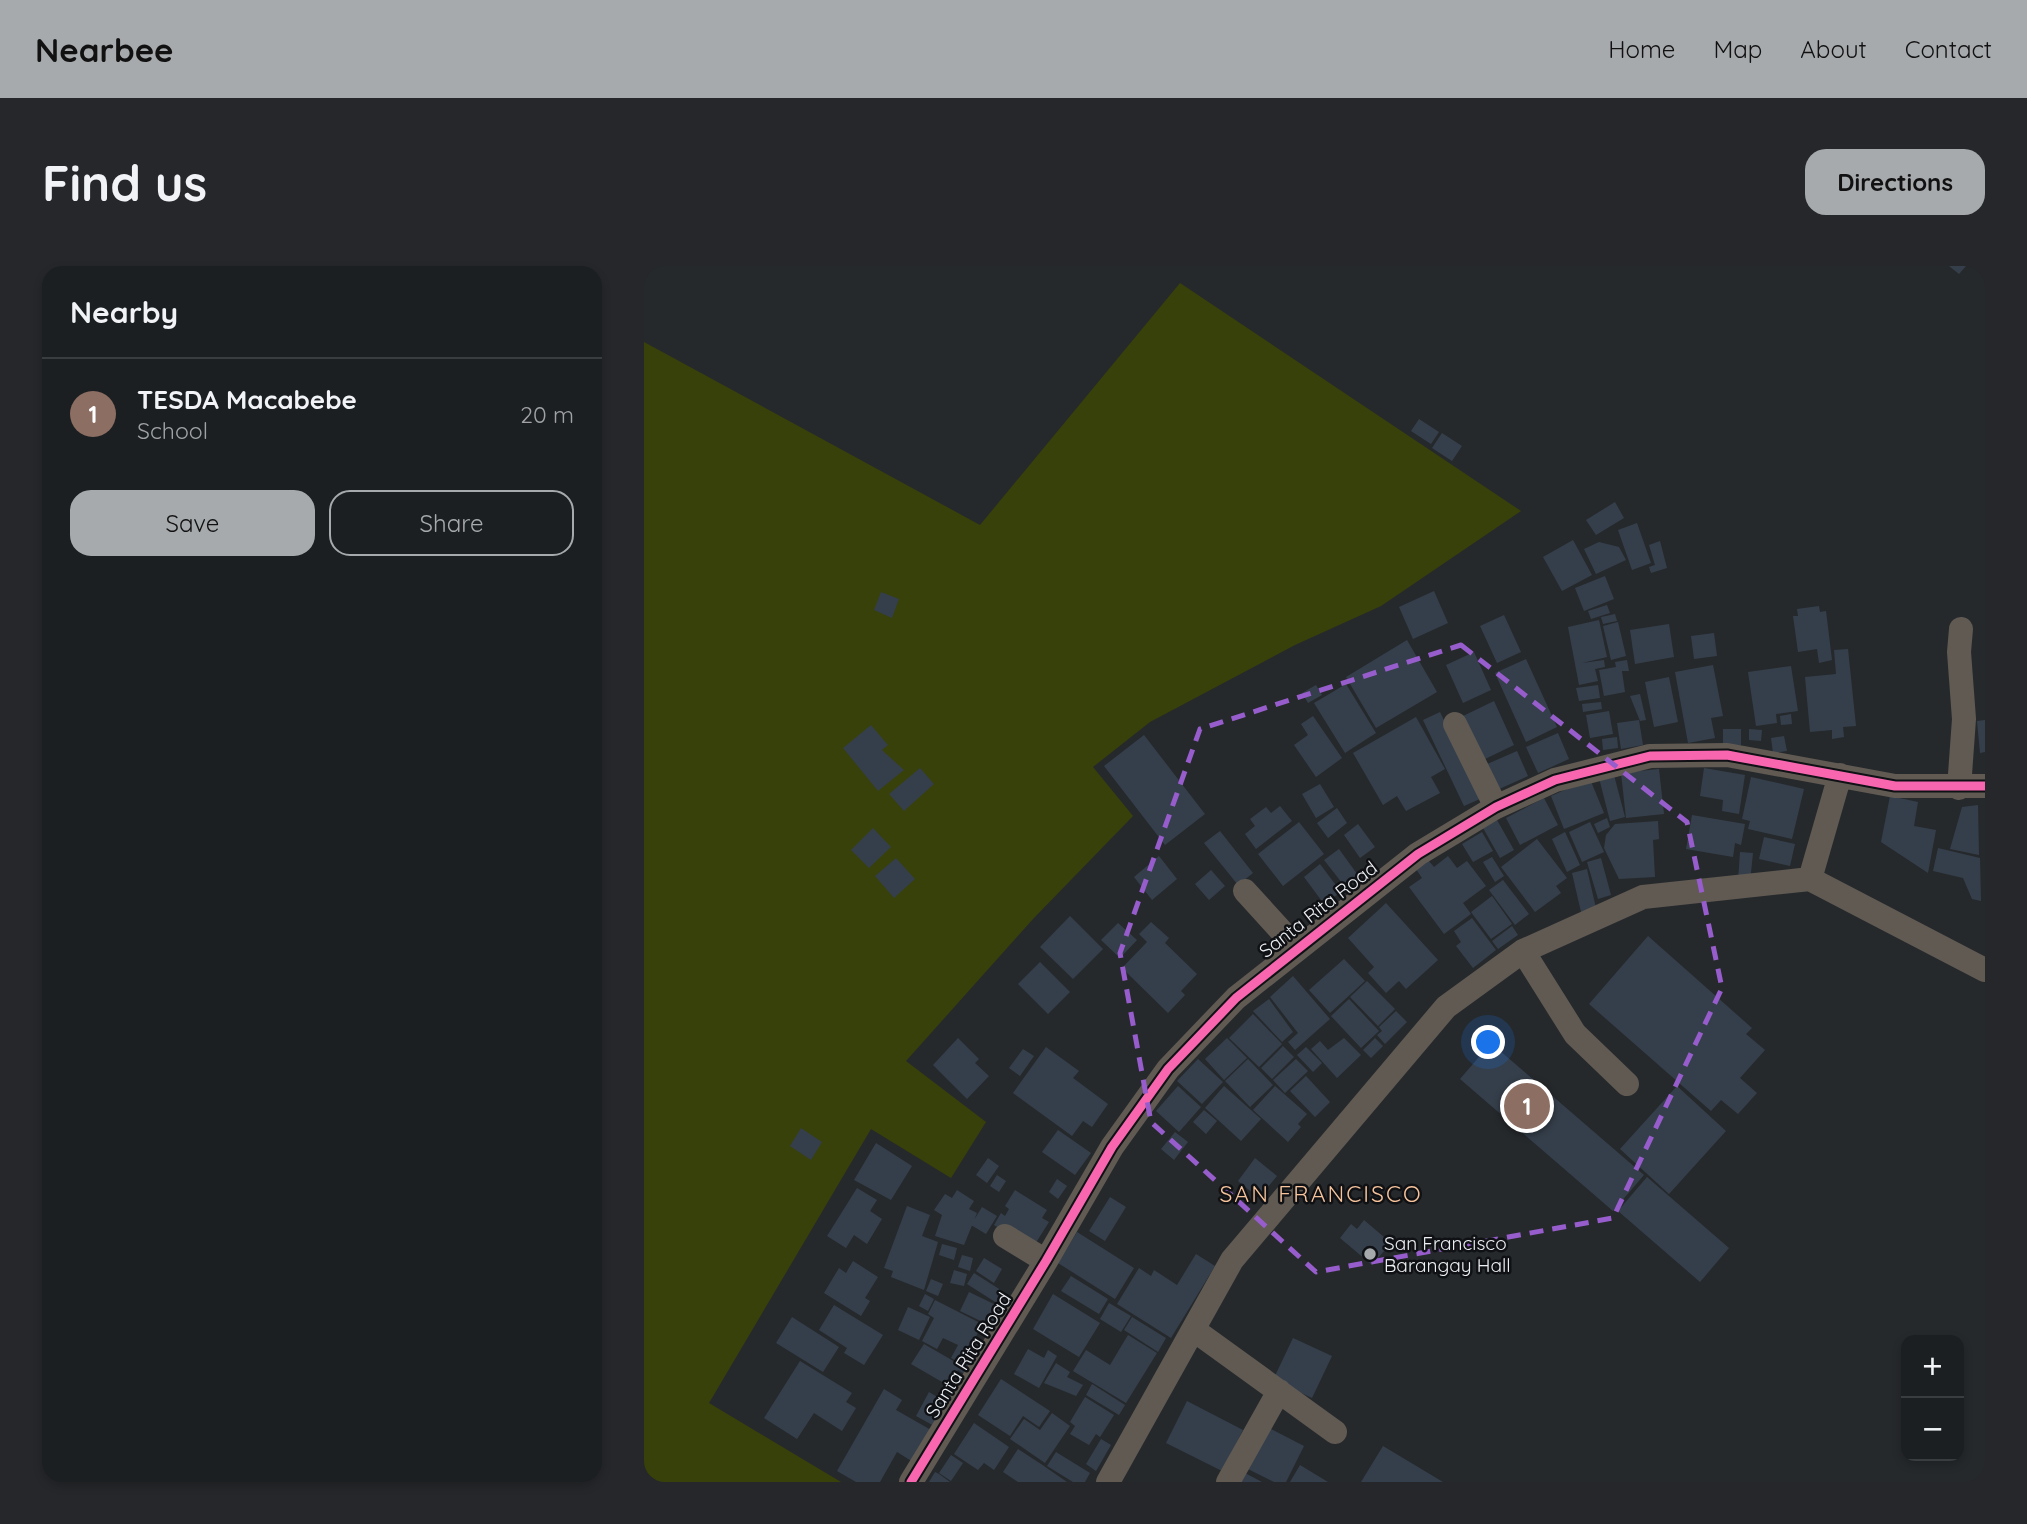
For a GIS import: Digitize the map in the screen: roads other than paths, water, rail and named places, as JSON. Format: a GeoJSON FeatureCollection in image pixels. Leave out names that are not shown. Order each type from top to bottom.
{"type":"FeatureCollection","features":[{"type":"Feature","properties":{"kind":"street"},"geometry":{"type":"LineString","coordinates":[[1959,788],[1964,719],[1959,652],[1961,629]]}},
{"type":"Feature","properties":{"kind":"street"},"geometry":{"type":"LineString","coordinates":[[1455,724],[1496,807]]}},
{"type":"Feature","properties":{"kind":"street","name":"Santa Rita Road"},"geometry":{"type":"LineString","coordinates":[[911,1482],[1046,1262],[1112,1147],[1168,1069],[1236,998],[1296,947],[1418,854],[1496,807],[1555,780],[1650,756],[1727,755],[1895,786],[1985,786]]}},
{"type":"Feature","properties":{"kind":"street"},"geometry":{"type":"LineString","coordinates":[[1810,879],[1840,775]]}},
{"type":"Feature","properties":{"kind":"street"},"geometry":{"type":"LineString","coordinates":[[1108,1482],[1232,1260],[1446,1007],[1523,951],[1643,897],[1810,879],[1985,970]]}},
{"type":"Feature","properties":{"kind":"street"},"geometry":{"type":"LineString","coordinates":[[1245,891],[1296,947]]}},
{"type":"Feature","properties":{"kind":"street"},"geometry":{"type":"LineString","coordinates":[[1523,951],[1575,1034],[1627,1084]]}},
{"type":"Feature","properties":{"kind":"street"},"geometry":{"type":"LineString","coordinates":[[1005,1236],[1046,1262]]}},
{"type":"Feature","properties":{"kind":"street"},"geometry":{"type":"LineString","coordinates":[[1194,1330],[1335,1432]]}},
{"type":"Feature","properties":{"kind":"street"},"geometry":{"type":"LineString","coordinates":[[1228,1482],[1279,1391]]}},
{"type":"Feature","properties":{"kind":"place","name":"TESDA Macabebe"},"geometry":{"type":"Point","coordinates":[1527,1106]}},
{"type":"Feature","properties":{"kind":"place","name":"San Francisco Barangay Hall"},"geometry":{"type":"Point","coordinates":[1370,1254]}},
{"type":"Feature","properties":{"kind":"district","name":"SAN FRANCISCO"},"geometry":{"type":"Point","coordinates":[1321,1194]}}]}
